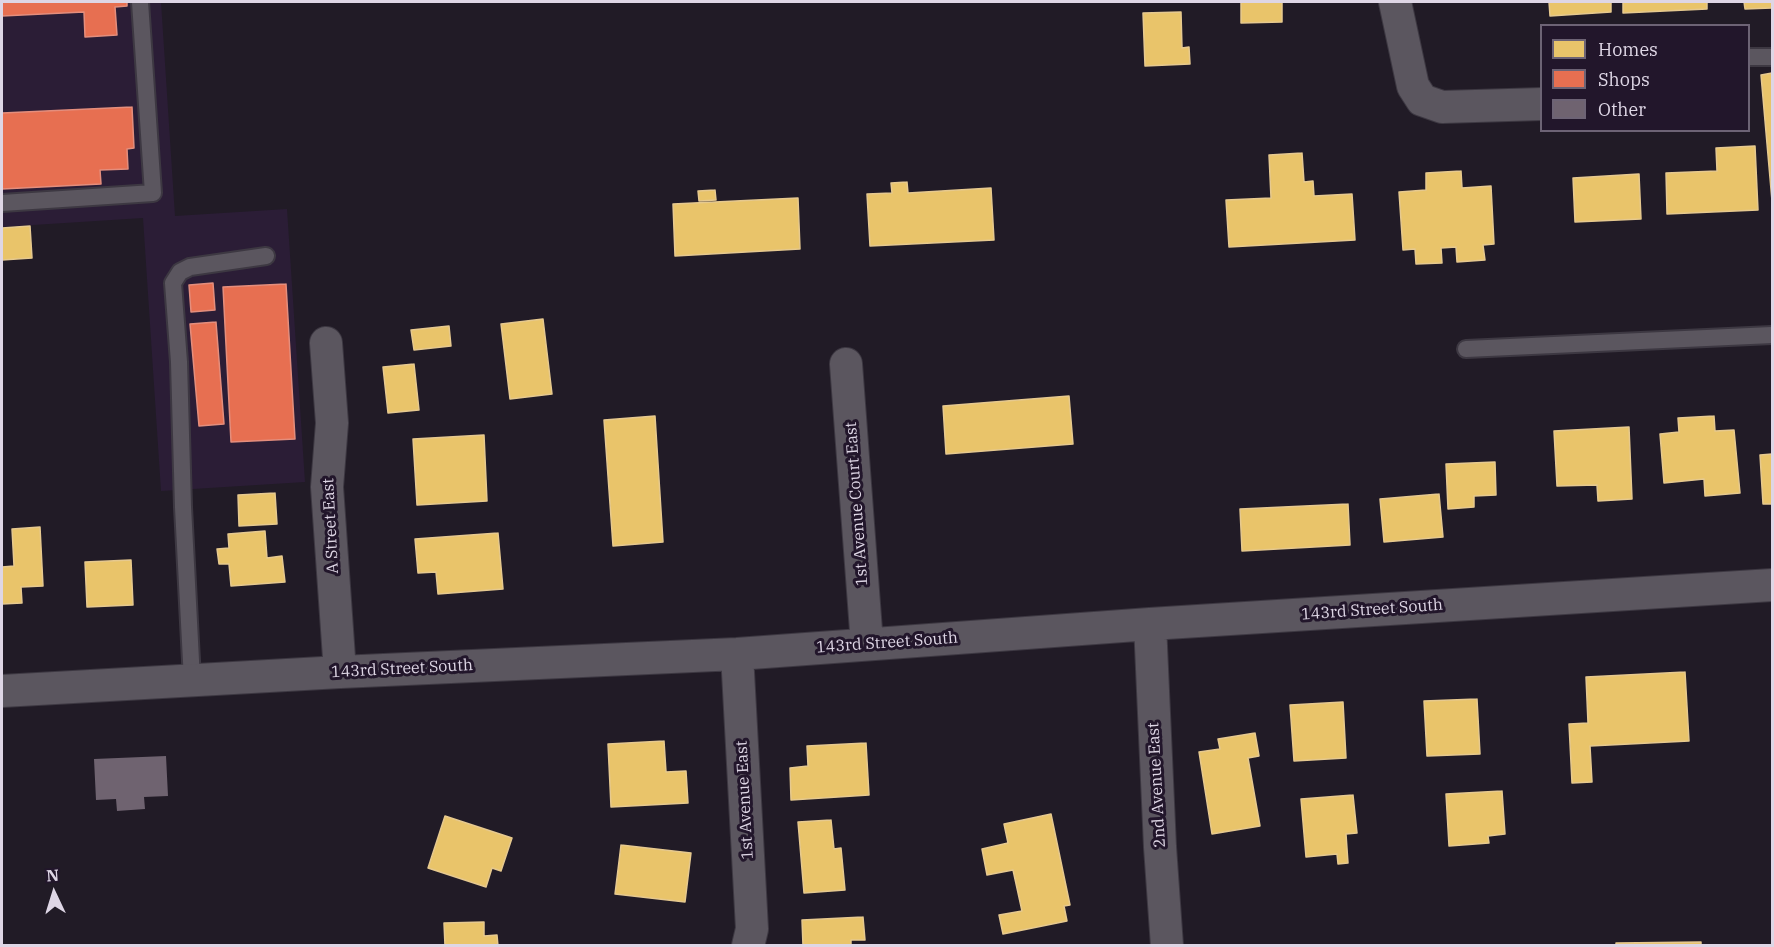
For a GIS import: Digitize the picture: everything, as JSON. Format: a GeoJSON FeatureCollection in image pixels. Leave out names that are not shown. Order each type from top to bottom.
{"type":"FeatureCollection","features":[{"type":"Feature","properties":{"kind":"street"},"geometry":{"type":"LineString","coordinates":[[1397,16],[1413,86],[1422,100],[1442,107],[1540,104]]}},
{"type":"Feature","properties":{"kind":"street","name":"A Street East"},"geometry":{"type":"LineString","coordinates":[[326,343],[332,423],[327,487],[340,672]]}},
{"type":"Feature","properties":{"kind":"street","name":"1st Avenue Court East"},"geometry":{"type":"LineString","coordinates":[[846,364],[867,644]]}},
{"type":"Feature","properties":{"kind":"street","name":"143rd Street South"},"geometry":{"type":"LineString","coordinates":[[2,691],[340,672],[737,654],[1150,624],[1773,585]]}},
{"type":"Feature","properties":{"kind":"street","name":"2nd Avenue East"},"geometry":{"type":"LineString","coordinates":[[1150,624],[1160,847],[1167,945]]}},
{"type":"Feature","properties":{"kind":"street","name":"1st Avenue East"},"geometry":{"type":"LineString","coordinates":[[737,654],[752,930],[748,945]]}},
{"type":"Feature","properties":{"kind":"lane"},"geometry":{"type":"LineString","coordinates":[[2,203],[153,193],[140,2]]}},
{"type":"Feature","properties":{"kind":"lane"},"geometry":{"type":"LineString","coordinates":[[1750,57],[1773,57]]}},
{"type":"Feature","properties":{"kind":"lane"},"geometry":{"type":"LineString","coordinates":[[192,680],[183,507],[179,362],[173,283],[180,272],[190,267],[266,256]]}},
{"type":"Feature","properties":{"kind":"lane"},"geometry":{"type":"LineString","coordinates":[[1466,349],[1773,335]]}},
{"type":"Feature","properties":{"kind":"shaded area"},"geometry":{"type":"Polygon","coordinates":[[[2,2],[161,2],[175,216],[287,209],[305,482],[161,491],[143,218],[2,227],[2,2]]]}},
{"type":"Feature","properties":{"kind":"building: Homes"},"geometry":{"type":"Polygon","coordinates":[[[1241,2],[1282,2],[1282,22],[1241,23],[1241,2]]]}},
{"type":"Feature","properties":{"kind":"building: Homes"},"geometry":{"type":"Polygon","coordinates":[[[1549,2],[1611,2],[1611,12],[1550,16],[1549,2]]]}},
{"type":"Feature","properties":{"kind":"building: Homes"},"geometry":{"type":"Polygon","coordinates":[[[1623,2],[1707,2],[1707,9],[1623,13],[1623,2]]]}},
{"type":"Feature","properties":{"kind":"building: Homes"},"geometry":{"type":"Polygon","coordinates":[[[1744,2],[1772,2],[1772,8],[1745,9],[1744,2]]]}},
{"type":"Feature","properties":{"kind":"building: Homes"},"geometry":{"type":"Polygon","coordinates":[[[1181,12],[1182,48],[1189,47],[1190,64],[1145,66],[1143,13],[1181,12]]]}},
{"type":"Feature","properties":{"kind":"building: Homes"},"geometry":{"type":"Polygon","coordinates":[[[1772,73],[1772,201],[1761,75],[1772,73]]]}},
{"type":"Feature","properties":{"kind":"building: Homes"},"geometry":{"type":"Polygon","coordinates":[[[1755,146],[1758,210],[1667,214],[1666,173],[1717,171],[1716,148],[1755,146]]]}},
{"type":"Feature","properties":{"kind":"building: Homes"},"geometry":{"type":"Polygon","coordinates":[[[1302,153],[1304,182],[1313,181],[1314,196],[1352,194],[1355,240],[1229,247],[1226,200],[1271,198],[1269,155],[1302,153]]]}},
{"type":"Feature","properties":{"kind":"building: Homes"},"geometry":{"type":"Polygon","coordinates":[[[1461,171],[1462,188],[1491,186],[1494,244],[1483,245],[1485,260],[1457,262],[1456,247],[1441,248],[1442,263],[1416,264],[1415,249],[1403,250],[1399,192],[1426,190],[1426,173],[1461,171]]]}},
{"type":"Feature","properties":{"kind":"building: Homes"},"geometry":{"type":"Polygon","coordinates":[[[1639,174],[1641,219],[1575,222],[1573,178],[1639,174]]]}},
{"type":"Feature","properties":{"kind":"building: Homes"},"geometry":{"type":"Polygon","coordinates":[[[907,182],[908,193],[991,188],[994,240],[870,246],[867,194],[892,193],[891,183],[907,182]]]}},
{"type":"Feature","properties":{"kind":"building: Homes"},"geometry":{"type":"Polygon","coordinates":[[[715,190],[716,200],[699,201],[698,191],[715,190]]]}},
{"type":"Feature","properties":{"kind":"building: Homes"},"geometry":{"type":"Polygon","coordinates":[[[798,198],[800,249],[675,256],[673,204],[798,198]]]}},
{"type":"Feature","properties":{"kind":"building: Homes"},"geometry":{"type":"Polygon","coordinates":[[[30,226],[32,258],[2,260],[2,228],[30,226]]]}},
{"type":"Feature","properties":{"kind":"building: Homes"},"geometry":{"type":"Polygon","coordinates":[[[543,319],[552,394],[510,399],[501,324],[543,319]]]}},
{"type":"Feature","properties":{"kind":"building: Homes"},"geometry":{"type":"Polygon","coordinates":[[[449,326],[451,346],[414,350],[411,330],[449,326]]]}},
{"type":"Feature","properties":{"kind":"building: Homes"},"geometry":{"type":"Polygon","coordinates":[[[414,364],[419,410],[388,413],[383,367],[414,364]]]}},
{"type":"Feature","properties":{"kind":"building: Homes"},"geometry":{"type":"Polygon","coordinates":[[[1069,396],[1073,444],[946,454],[943,406],[1069,396]]]}},
{"type":"Feature","properties":{"kind":"building: Homes"},"geometry":{"type":"Polygon","coordinates":[[[655,416],[663,542],[613,546],[604,420],[655,416]]]}},
{"type":"Feature","properties":{"kind":"building: Homes"},"geometry":{"type":"Polygon","coordinates":[[[1714,416],[1715,431],[1734,430],[1740,493],[1705,496],[1704,479],[1664,483],[1660,434],[1679,432],[1678,418],[1714,416]]]}},
{"type":"Feature","properties":{"kind":"building: Homes"},"geometry":{"type":"Polygon","coordinates":[[[1629,427],[1632,499],[1598,501],[1597,485],[1557,486],[1554,431],[1629,427]]]}},
{"type":"Feature","properties":{"kind":"building: Homes"},"geometry":{"type":"Polygon","coordinates":[[[484,435],[487,501],[417,505],[413,439],[484,435]]]}},
{"type":"Feature","properties":{"kind":"building: Homes"},"geometry":{"type":"Polygon","coordinates":[[[1772,454],[1772,504],[1763,504],[1760,455],[1772,454]]]}},
{"type":"Feature","properties":{"kind":"building: Homes"},"geometry":{"type":"Polygon","coordinates":[[[1495,462],[1496,495],[1474,496],[1474,507],[1448,509],[1446,464],[1495,462]]]}},
{"type":"Feature","properties":{"kind":"building: Homes"},"geometry":{"type":"Polygon","coordinates":[[[275,493],[277,524],[239,526],[238,495],[275,493]]]}},
{"type":"Feature","properties":{"kind":"building: Homes"},"geometry":{"type":"Polygon","coordinates":[[[1439,494],[1443,537],[1384,542],[1380,499],[1439,494]]]}},
{"type":"Feature","properties":{"kind":"building: Homes"},"geometry":{"type":"Polygon","coordinates":[[[1348,504],[1350,545],[1242,551],[1240,509],[1348,504]]]}},
{"type":"Feature","properties":{"kind":"building: Homes"},"geometry":{"type":"Polygon","coordinates":[[[40,527],[43,586],[21,587],[22,603],[2,604],[2,567],[14,566],[12,529],[40,527]]]}},
{"type":"Feature","properties":{"kind":"building: Homes"},"geometry":{"type":"Polygon","coordinates":[[[265,531],[267,558],[282,556],[285,582],[231,586],[229,564],[219,564],[217,549],[229,548],[228,534],[265,531]]]}},
{"type":"Feature","properties":{"kind":"building: Homes"},"geometry":{"type":"Polygon","coordinates":[[[498,533],[503,589],[438,594],[436,572],[418,573],[415,539],[498,533]]]}},
{"type":"Feature","properties":{"kind":"building: Homes"},"geometry":{"type":"Polygon","coordinates":[[[131,560],[133,605],[87,607],[85,562],[131,560]]]}},
{"type":"Feature","properties":{"kind":"building: Homes"},"geometry":{"type":"Polygon","coordinates":[[[1685,672],[1689,741],[1590,746],[1592,782],[1572,783],[1569,724],[1588,723],[1586,677],[1685,672]]]}},
{"type":"Feature","properties":{"kind":"building: Homes"},"geometry":{"type":"Polygon","coordinates":[[[1477,699],[1480,754],[1427,756],[1424,701],[1477,699]]]}},
{"type":"Feature","properties":{"kind":"building: Homes"},"geometry":{"type":"Polygon","coordinates":[[[1343,702],[1346,758],[1294,761],[1290,705],[1343,702]]]}},
{"type":"Feature","properties":{"kind":"building: Homes"},"geometry":{"type":"Polygon","coordinates":[[[1255,733],[1259,756],[1248,758],[1260,826],[1212,834],[1199,752],[1220,749],[1218,739],[1255,733]]]}},
{"type":"Feature","properties":{"kind":"building: Homes"},"geometry":{"type":"Polygon","coordinates":[[[664,741],[666,772],[686,771],[688,803],[611,807],[608,744],[664,741]]]}},
{"type":"Feature","properties":{"kind":"building: Homes"},"geometry":{"type":"Polygon","coordinates":[[[866,743],[869,795],[791,800],[790,768],[808,766],[807,746],[866,743]]]}},
{"type":"Feature","properties":{"kind":"building: Homes"},"geometry":{"type":"Polygon","coordinates":[[[1502,791],[1505,834],[1488,836],[1489,843],[1449,846],[1446,794],[1502,791]]]}},
{"type":"Feature","properties":{"kind":"building: Homes"},"geometry":{"type":"Polygon","coordinates":[[[1353,795],[1357,833],[1346,834],[1348,863],[1338,864],[1337,854],[1306,857],[1301,799],[1353,795]]]}},
{"type":"Feature","properties":{"kind":"building: Homes"},"geometry":{"type":"Polygon","coordinates":[[[1051,814],[1070,905],[1064,906],[1067,921],[1003,934],[999,915],[1022,911],[1013,870],[987,875],[982,849],[1008,843],[1004,824],[1051,814]]]}},
{"type":"Feature","properties":{"kind":"building: Homes"},"geometry":{"type":"Polygon","coordinates":[[[445,816],[512,838],[501,871],[492,868],[486,887],[428,868],[445,816]]]}},
{"type":"Feature","properties":{"kind":"building: Homes"},"geometry":{"type":"Polygon","coordinates":[[[831,820],[834,849],[841,848],[845,890],[804,893],[798,822],[831,820]]]}},
{"type":"Feature","properties":{"kind":"building: Homes"},"geometry":{"type":"Polygon","coordinates":[[[621,845],[691,853],[685,902],[615,894],[621,845]]]}},
{"type":"Feature","properties":{"kind":"building: Homes"},"geometry":{"type":"Polygon","coordinates":[[[863,917],[865,940],[851,940],[851,946],[803,946],[802,920],[863,917]]]}},
{"type":"Feature","properties":{"kind":"building: Homes"},"geometry":{"type":"Polygon","coordinates":[[[484,922],[484,936],[497,935],[498,946],[445,946],[444,923],[484,922]]]}},
{"type":"Feature","properties":{"kind":"building: Homes"},"geometry":{"type":"Polygon","coordinates":[[[1701,942],[1701,946],[1616,946],[1616,943],[1701,942]]]}},
{"type":"Feature","properties":{"kind":"building: Shops"},"geometry":{"type":"Polygon","coordinates":[[[2,2],[127,2],[127,6],[115,7],[117,35],[85,37],[84,12],[2,16],[2,2]]]}},
{"type":"Feature","properties":{"kind":"building: Shops"},"geometry":{"type":"Polygon","coordinates":[[[132,107],[134,148],[127,149],[128,169],[100,170],[101,184],[2,189],[2,113],[132,107]]]}},
{"type":"Feature","properties":{"kind":"building: Shops"},"geometry":{"type":"Polygon","coordinates":[[[213,283],[215,310],[191,312],[189,285],[213,283]]]}},
{"type":"Feature","properties":{"kind":"building: Shops"},"geometry":{"type":"Polygon","coordinates":[[[286,284],[295,439],[231,442],[223,287],[286,284]]]}},
{"type":"Feature","properties":{"kind":"building: Shops"},"geometry":{"type":"Polygon","coordinates":[[[216,322],[224,424],[199,426],[190,324],[216,322]]]}},
{"type":"Feature","properties":{"kind":"building: Other"},"geometry":{"type":"Polygon","coordinates":[[[166,756],[168,796],[144,797],[145,809],[117,811],[116,799],[96,800],[94,759],[166,756]]]}}]}
